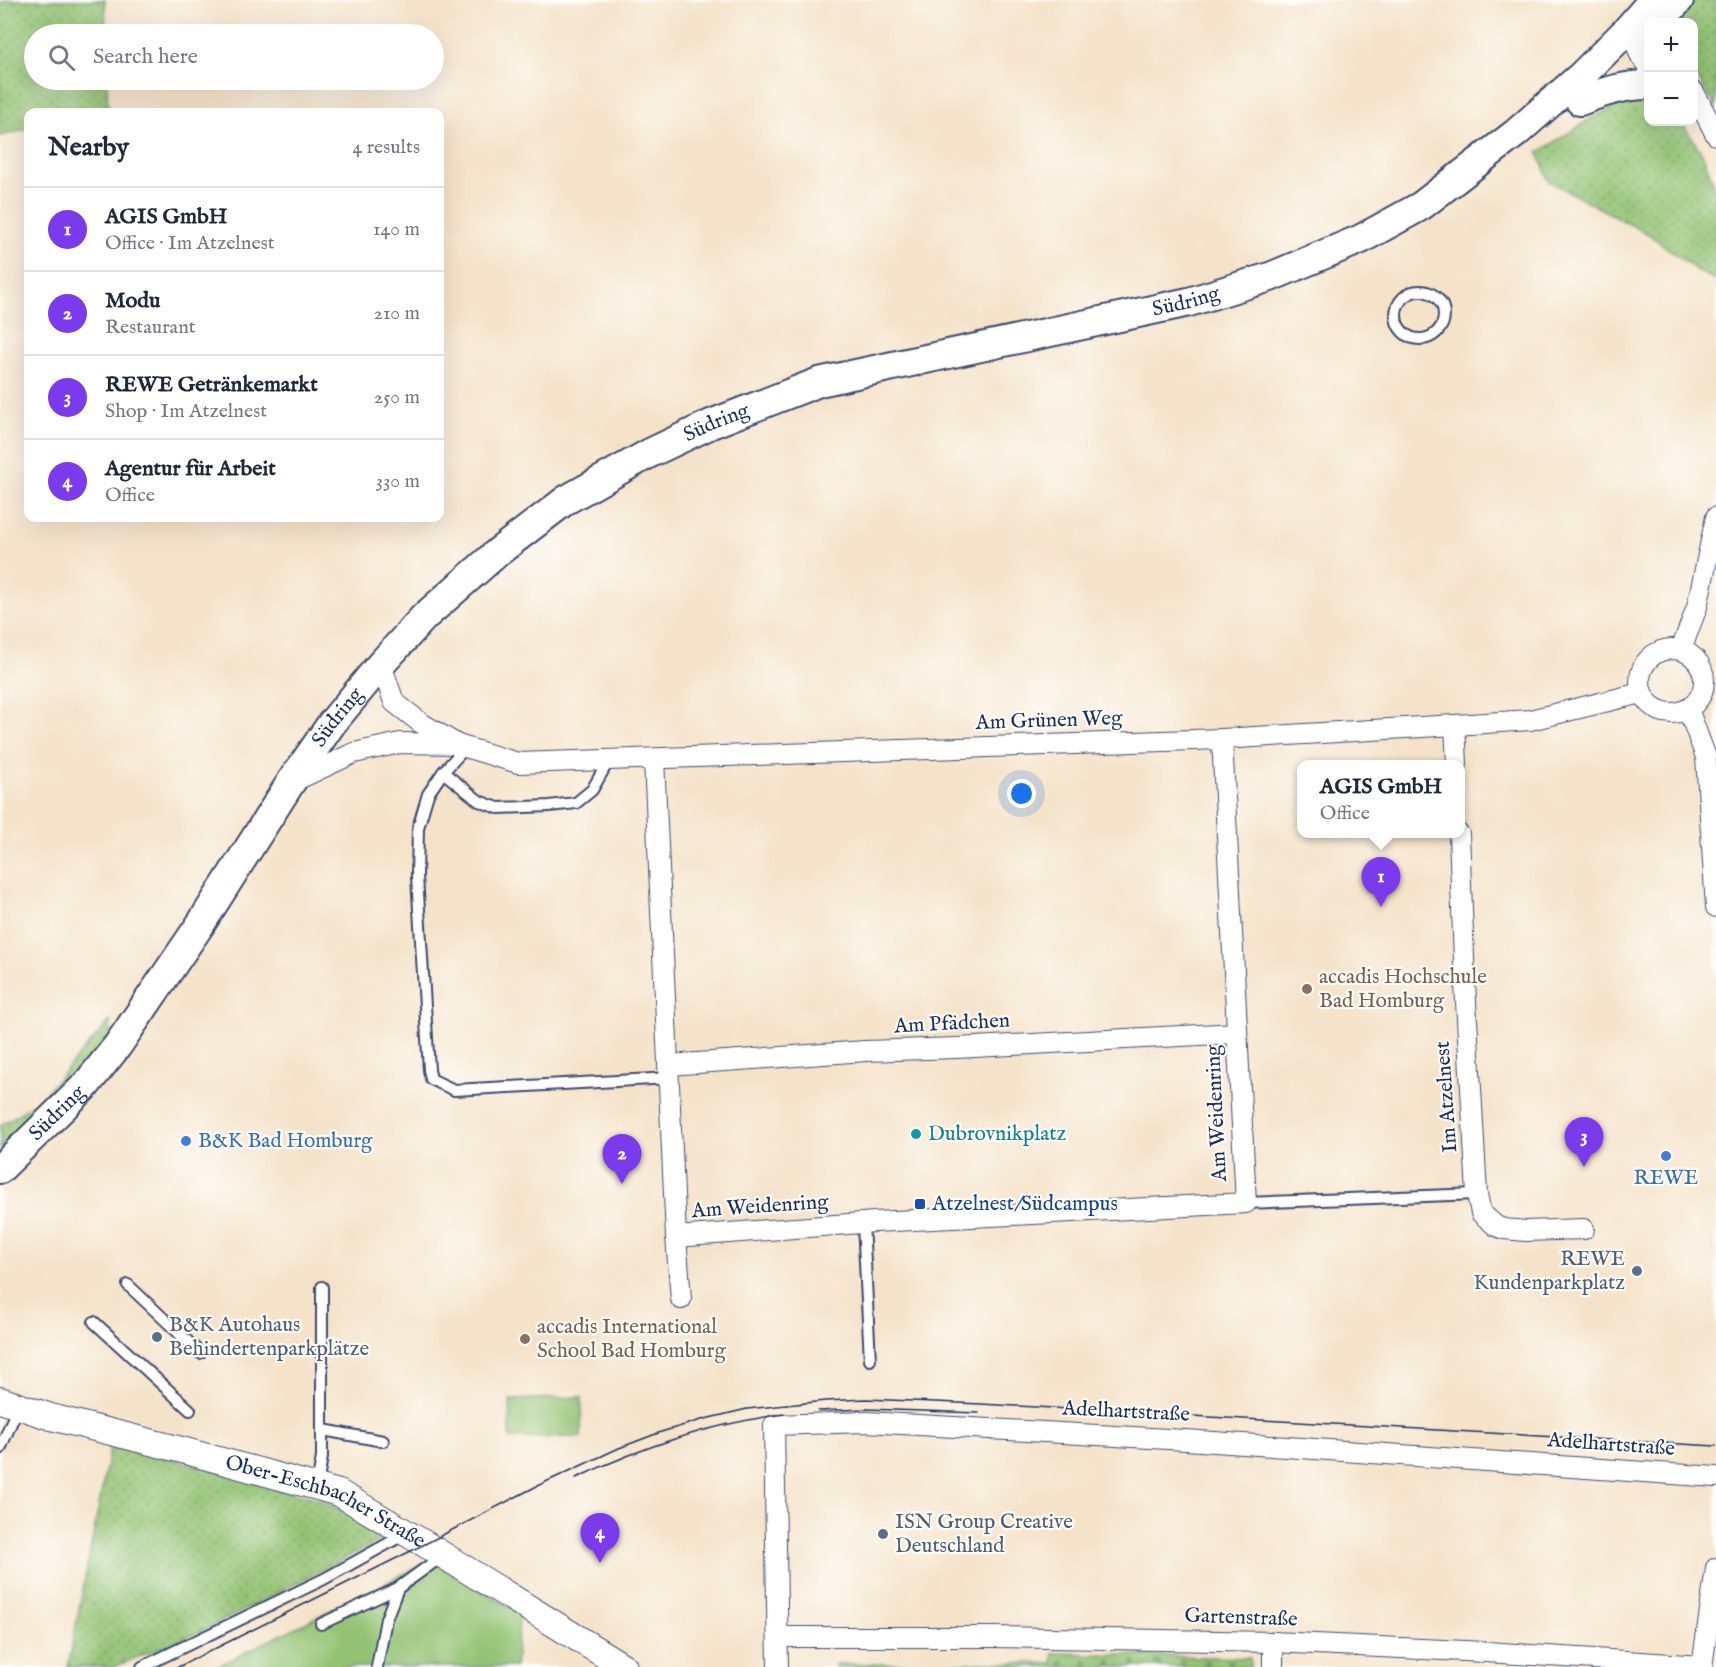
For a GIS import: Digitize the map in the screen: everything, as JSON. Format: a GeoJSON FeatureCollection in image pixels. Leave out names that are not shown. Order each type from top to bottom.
{"type":"FeatureCollection","features":[{"type":"Feature","properties":{"kind":"main road","name":"Südring"},"geometry":{"type":"LineString","coordinates":[[1649,18],[1653,0]]}},
{"type":"Feature","properties":{"kind":"main road"},"geometry":{"type":"LineString","coordinates":[[1662,18],[1679,0]]}},
{"type":"Feature","properties":{"kind":"main road","name":"Südring"},"geometry":{"type":"LineString","coordinates":[[0,1169],[86,1085],[118,1045],[200,925],[291,782],[332,723],[381,664],[424,617],[498,552],[566,500],[650,453],[711,424],[819,382],[1189,302],[1260,280],[1361,239],[1421,206],[1516,133],[1570,87],[1644,37]]}},
{"type":"Feature","properties":{"kind":"main road"},"geometry":{"type":"LineString","coordinates":[[1421,206],[1498,164],[1533,140],[1580,101],[1644,37]]}},
{"type":"Feature","properties":{"kind":"main road"},"geometry":{"type":"LineString","coordinates":[[1580,101],[1613,89],[1644,85]]}},
{"type":"Feature","properties":{"kind":"street"},"geometry":{"type":"LineString","coordinates":[[1651,18],[1658,0]]}},
{"type":"Feature","properties":{"kind":"street"},"geometry":{"type":"LineString","coordinates":[[1698,100],[1716,135]]}},
{"type":"Feature","properties":{"kind":"street"},"geometry":{"type":"LineString","coordinates":[[1698,123],[1716,148]]}},
{"type":"Feature","properties":{"kind":"street"},"geometry":{"type":"LineString","coordinates":[[1681,650],[1697,607],[1716,517]]}},
{"type":"Feature","properties":{"kind":"street"},"geometry":{"type":"LineString","coordinates":[[1671,648],[1681,650],[1698,661],[1703,670],[1705,680],[1703,690],[1699,699],[1688,709],[1677,713],[1666,713],[1647,702],[1641,693],[1640,672],[1652,655],[1661,650],[1671,648]]}},
{"type":"Feature","properties":{"kind":"street","name":"Am Grünen Weg"},"geometry":{"type":"LineString","coordinates":[[381,664],[393,702],[421,723],[462,746],[518,764],[1222,739],[1455,725],[1530,720],[1641,693]]}},
{"type":"Feature","properties":{"kind":"street"},"geometry":{"type":"LineString","coordinates":[[1688,709],[1706,757],[1716,907]]}},
{"type":"Feature","properties":{"kind":"street"},"geometry":{"type":"LineString","coordinates":[[1455,725],[1457,760]]}},
{"type":"Feature","properties":{"kind":"street","name":"Am Weidenring"},"geometry":{"type":"LineString","coordinates":[[676,1237],[863,1223],[1246,1203],[1222,739]]}},
{"type":"Feature","properties":{"kind":"street","name":"Am Grünen Weg"},"geometry":{"type":"LineString","coordinates":[[291,782],[354,753],[400,743],[462,746]]}},
{"type":"Feature","properties":{"kind":"street","name":"Am Weidenring"},"geometry":{"type":"LineString","coordinates":[[654,759],[676,1237],[681,1299]]}},
{"type":"Feature","properties":{"kind":"street","name":"Im Atzelnest"},"geometry":{"type":"LineString","coordinates":[[1459,838],[1477,1194],[1481,1213],[1496,1226],[1504,1229],[1526,1231],[1584,1229]]}},
{"type":"Feature","properties":{"kind":"street","name":"Am Pfädchen"},"geometry":{"type":"LineString","coordinates":[[669,1071],[865,1051],[1237,1033]]}},
{"type":"Feature","properties":{"kind":"street","name":"Ober-Eschbacher Straße"},"geometry":{"type":"LineString","coordinates":[[9,1403],[51,1417],[339,1493],[624,1667]]}},
{"type":"Feature","properties":{"kind":"street","name":"Adelhartstraße"},"geometry":{"type":"LineString","coordinates":[[778,1667],[774,1425],[878,1422],[1186,1440],[1716,1477]]}},
{"type":"Feature","properties":{"kind":"street"},"geometry":{"type":"LineString","coordinates":[[1702,1667],[1716,1568]]}},
{"type":"Feature","properties":{"kind":"street","name":"Gartenstraße"},"geometry":{"type":"LineString","coordinates":[[778,1637],[993,1637],[1273,1642],[1486,1652],[1702,1667]]}},
{"type":"Feature","properties":{"kind":"street"},"geometry":{"type":"LineString","coordinates":[[1273,1642],[1273,1667]]}},
{"type":"Feature","properties":{"kind":"lane"},"geometry":{"type":"LineString","coordinates":[[1425,292],[1433,295],[1442,306],[1444,317],[1442,325],[1430,338],[1414,339],[1400,329],[1396,312],[1407,295],[1425,292]]}},
{"type":"Feature","properties":{"kind":"lane"},"geometry":{"type":"LineString","coordinates":[[462,746],[428,794],[418,828],[417,878],[431,1079],[454,1090],[669,1071]]}},
{"type":"Feature","properties":{"kind":"lane"},"geometry":{"type":"LineString","coordinates":[[443,772],[479,801],[498,808],[549,806],[576,802],[592,790],[609,760]]}},
{"type":"Feature","properties":{"kind":"lane"},"geometry":{"type":"LineString","coordinates":[[1246,1203],[1477,1194]]}},
{"type":"Feature","properties":{"kind":"lane"},"geometry":{"type":"LineString","coordinates":[[863,1223],[870,1360]]}},
{"type":"Feature","properties":{"kind":"lane"},"geometry":{"type":"LineString","coordinates":[[128,1285],[200,1353]]}},
{"type":"Feature","properties":{"kind":"lane"},"geometry":{"type":"LineString","coordinates":[[317,1487],[322,1457],[322,1287]]}},
{"type":"Feature","properties":{"kind":"lane"},"geometry":{"type":"LineString","coordinates":[[94,1322],[190,1410]]}},
{"type":"Feature","properties":{"kind":"lane"},"geometry":{"type":"LineString","coordinates":[[0,1449],[9,1403]]}},
{"type":"Feature","properties":{"kind":"lane"},"geometry":{"type":"LineString","coordinates":[[322,1430],[383,1441]]}},
{"type":"Feature","properties":{"kind":"lane"},"geometry":{"type":"LineString","coordinates":[[142,1667],[324,1579],[407,1533]]}},
{"type":"Feature","properties":{"kind":"lane"},"geometry":{"type":"LineString","coordinates":[[321,1624],[398,1588],[434,1562],[449,1559]]}},
{"type":"Feature","properties":{"kind":"lane"},"geometry":{"type":"LineString","coordinates":[[377,1667],[386,1619],[398,1588]]}},
{"type":"Feature","properties":{"kind":"green space"},"geometry":{"type":"Polygon","coordinates":[[[6,0],[105,0],[106,24],[24,24],[24,90],[107,90],[108,108],[24,108],[24,130],[0,136],[0,4],[6,0]]]}},
{"type":"Feature","properties":{"kind":"green space"},"geometry":{"type":"Polygon","coordinates":[[[1688,0],[1716,0],[1716,108],[1698,79],[1698,18],[1680,18],[1688,0]]]}},
{"type":"Feature","properties":{"kind":"green space"},"geometry":{"type":"Polygon","coordinates":[[[1644,102],[1644,126],[1684,126],[1702,153],[1716,191],[1716,280],[1699,272],[1650,235],[1549,181],[1538,153],[1590,119],[1620,104],[1644,102]]]}},
{"type":"Feature","properties":{"kind":"green space"},"geometry":{"type":"Polygon","coordinates":[[[110,1021],[111,1038],[52,1106],[0,1149],[0,1126],[38,1101],[110,1021]]]}},
{"type":"Feature","properties":{"kind":"green space"},"geometry":{"type":"Polygon","coordinates":[[[582,1397],[581,1437],[510,1438],[510,1400],[582,1397]]]}},
{"type":"Feature","properties":{"kind":"green space"},"geometry":{"type":"Polygon","coordinates":[[[111,1442],[322,1500],[389,1536],[211,1627],[114,1667],[68,1667],[111,1442]]]}},
{"type":"Feature","properties":{"kind":"green space"},"geometry":{"type":"Polygon","coordinates":[[[431,1560],[520,1613],[515,1667],[216,1667],[431,1560]]]}},
{"type":"Feature","properties":{"kind":"green space"},"geometry":{"type":"Polygon","coordinates":[[[1053,1653],[1250,1658],[1250,1667],[835,1667],[835,1664],[1052,1663],[1053,1653]]]}},
{"type":"Feature","properties":{"kind":"tram line"},"geometry":{"type":"LineString","coordinates":[[178,1667],[537,1486],[619,1448],[661,1432],[747,1409],[866,1399],[1716,1446]]}},
{"type":"Feature","properties":{"kind":"tram line"},"geometry":{"type":"LineString","coordinates":[[818,1411],[866,1409],[979,1413]]}},
{"type":"Feature","properties":{"kind":"tram line"},"geometry":{"type":"LineString","coordinates":[[576,1478],[653,1446],[704,1430],[785,1414]]}},
{"type":"Feature","properties":{"kind":"place","name":"AGIS GmbH"},"geometry":{"type":"Point","coordinates":[1381,907]}},
{"type":"Feature","properties":{"kind":"place","name":"accadis Hochschule Bad Homburg"},"geometry":{"type":"Point","coordinates":[1307,989]}},
{"type":"Feature","properties":{"kind":"place","name":"Dubrovnikplatz"},"geometry":{"type":"Point","coordinates":[916,1134]}},
{"type":"Feature","properties":{"kind":"place","name":"B&K Bad Homburg"},"geometry":{"type":"Point","coordinates":[186,1141]}},
{"type":"Feature","properties":{"kind":"place","name":"REWE"},"geometry":{"type":"Point","coordinates":[1666,1156]}},
{"type":"Feature","properties":{"kind":"place","name":"REWE Getränkemarkt"},"geometry":{"type":"Point","coordinates":[1584,1167]}},
{"type":"Feature","properties":{"kind":"place","name":"Modu"},"geometry":{"type":"Point","coordinates":[622,1184]}},
{"type":"Feature","properties":{"kind":"place","name":"Atzelnest/Südcampus"},"geometry":{"type":"Point","coordinates":[920,1204]}},
{"type":"Feature","properties":{"kind":"place","name":"REWE Kundenparkplatz"},"geometry":{"type":"Point","coordinates":[1637,1271]}},
{"type":"Feature","properties":{"kind":"place","name":"B&K Autohaus Behindertenparkplätze"},"geometry":{"type":"Point","coordinates":[157,1337]}},
{"type":"Feature","properties":{"kind":"place","name":"accadis International School Bad Homburg"},"geometry":{"type":"Point","coordinates":[525,1339]}},
{"type":"Feature","properties":{"kind":"place","name":"ISN Group Creative Deutschland"},"geometry":{"type":"Point","coordinates":[883,1534]}},
{"type":"Feature","properties":{"kind":"place","name":"Agentur für Arbeit"},"geometry":{"type":"Point","coordinates":[600,1563]}}]}
